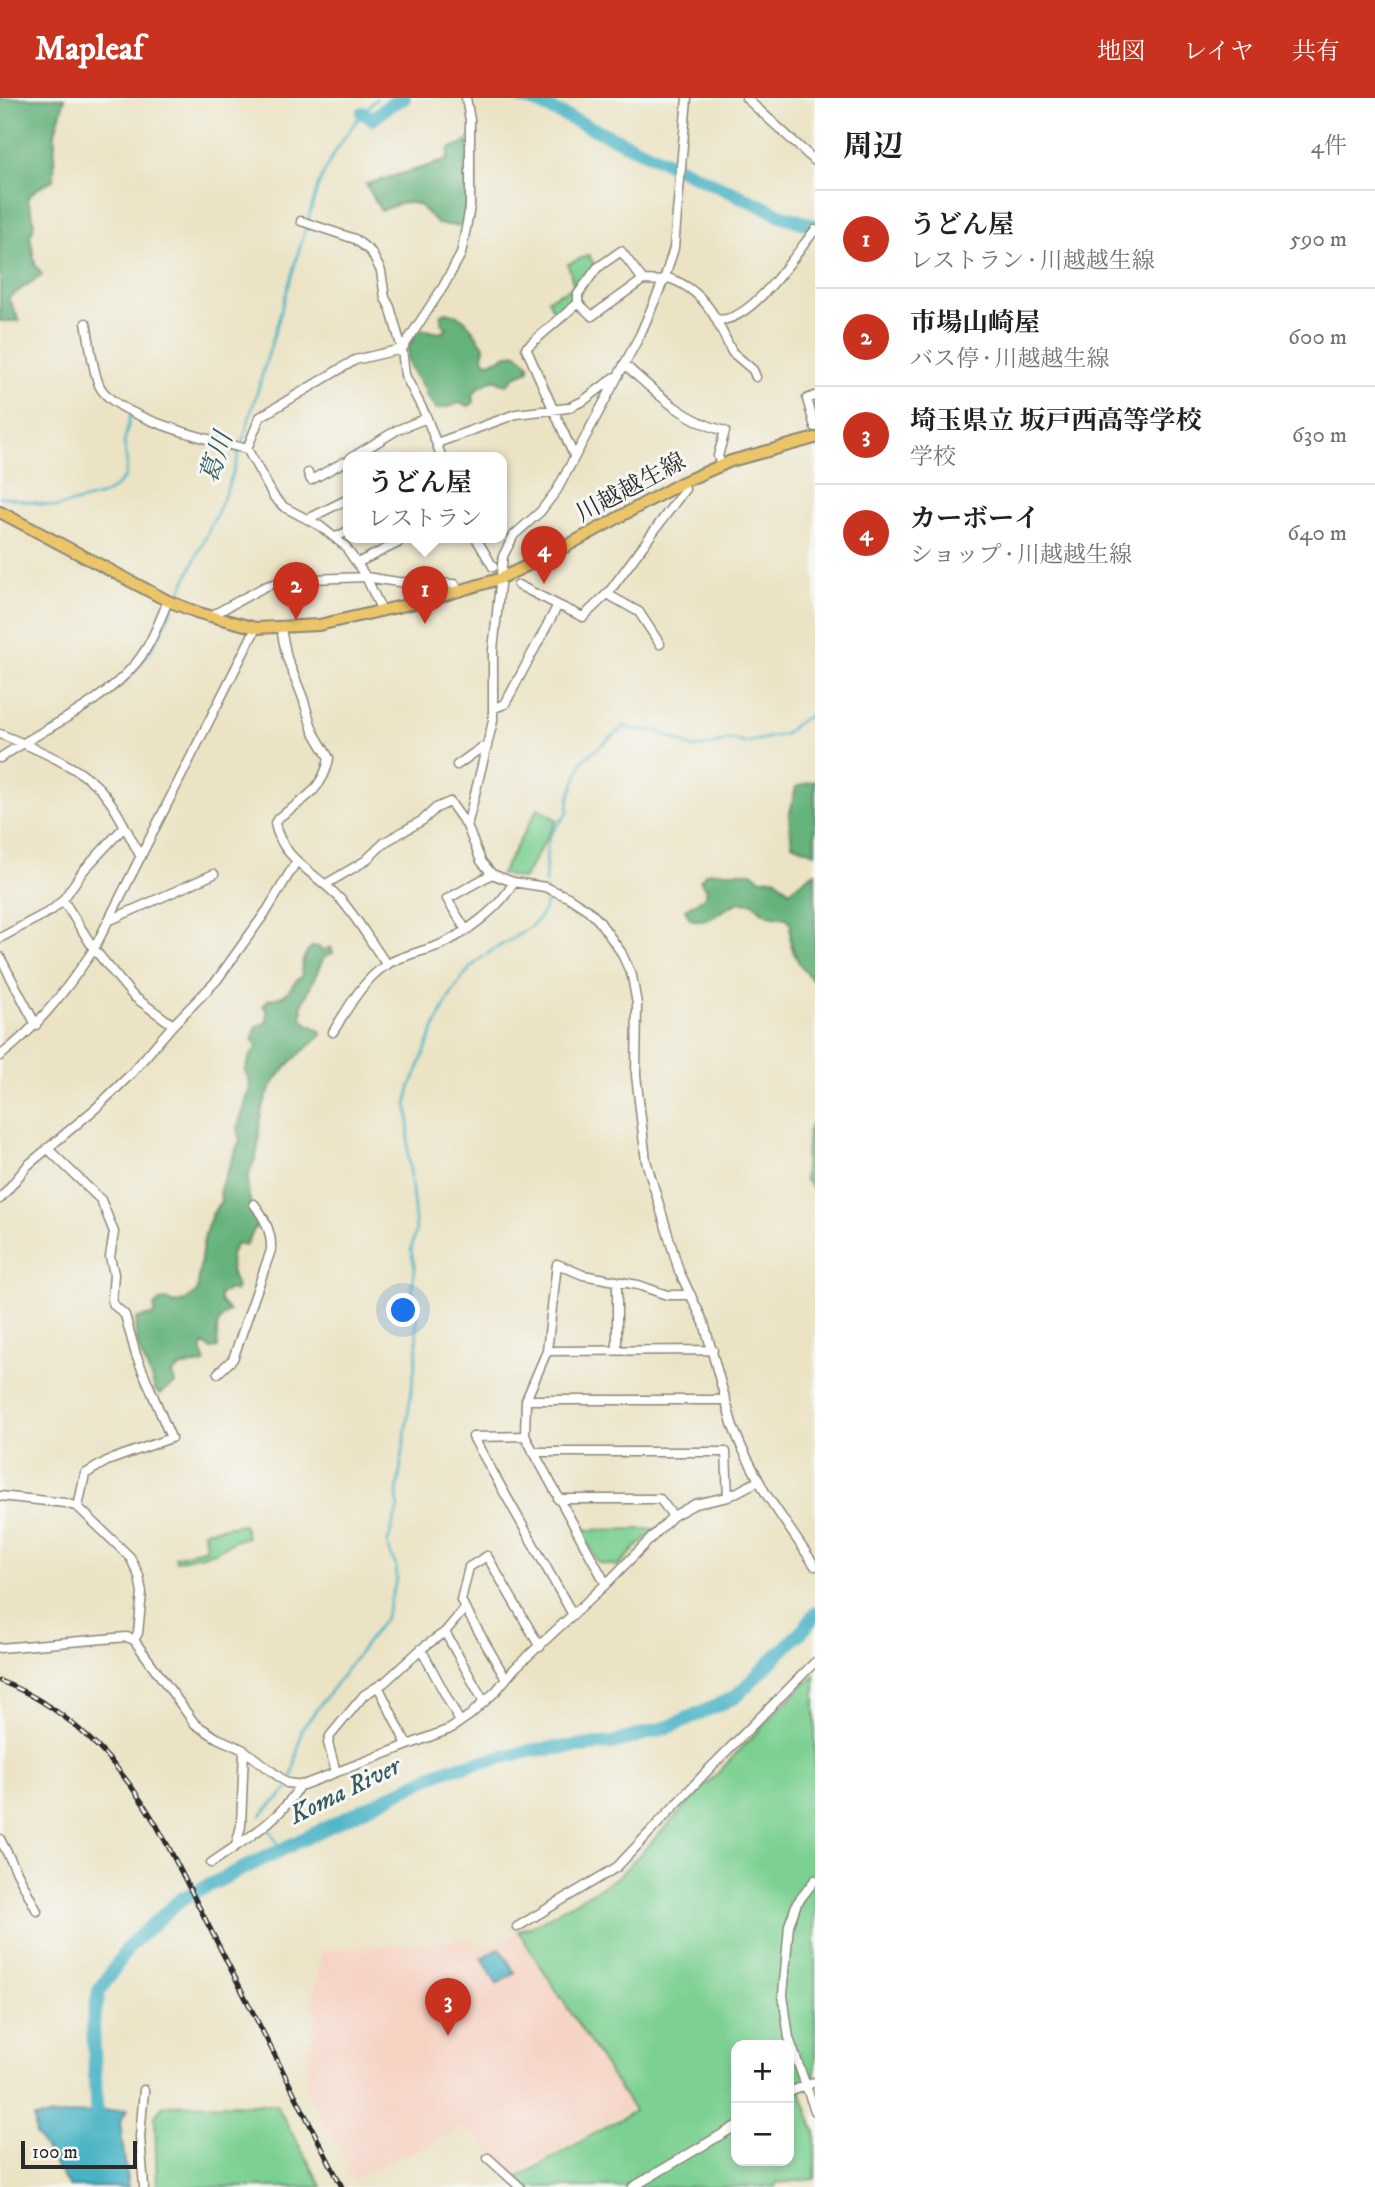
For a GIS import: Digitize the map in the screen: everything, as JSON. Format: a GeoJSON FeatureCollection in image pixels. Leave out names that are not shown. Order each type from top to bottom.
{"type":"FeatureCollection","features":[{"type":"Feature","properties":{"kind":"main road","name":"川越越生線"},"geometry":{"type":"LineString","coordinates":[[0,512],[172,603],[209,617],[256,628],[281,629],[319,625],[382,611],[499,579],[554,553],[681,483],[721,465],[815,438]]}},
{"type":"Feature","properties":{"kind":"street"},"geometry":{"type":"LineString","coordinates":[[247,449],[260,417],[355,360],[402,349],[443,287],[461,254],[470,207],[470,120],[466,98]]}},
{"type":"Feature","properties":{"kind":"street"},"geometry":{"type":"LineString","coordinates":[[467,826],[494,708],[493,659],[499,579],[506,547],[514,535],[540,512],[557,491],[640,335],[665,279],[674,248],[687,98]]}},
{"type":"Feature","properties":{"kind":"street"},"geometry":{"type":"LineString","coordinates":[[746,98],[815,161]]}},
{"type":"Feature","properties":{"kind":"street"},"geometry":{"type":"LineString","coordinates":[[301,221],[355,240],[371,252],[381,271],[385,298],[402,349],[405,375],[428,418],[440,452]]}},
{"type":"Feature","properties":{"kind":"street"},"geometry":{"type":"LineString","coordinates":[[716,319],[735,318],[766,292],[814,231]]}},
{"type":"Feature","properties":{"kind":"street"},"geometry":{"type":"LineString","coordinates":[[643,280],[621,251],[597,268],[578,294],[578,303],[592,316],[643,280],[665,279],[682,282],[698,294],[716,319],[732,352],[753,370],[756,377]]}},
{"type":"Feature","properties":{"kind":"street"},"geometry":{"type":"LineString","coordinates":[[574,456],[526,348],[578,303]]}},
{"type":"Feature","properties":{"kind":"street"},"geometry":{"type":"LineString","coordinates":[[86,323],[100,388],[119,404],[171,429],[247,449],[274,497],[335,537],[357,563],[382,611]]}},
{"type":"Feature","properties":{"kind":"street"},"geometry":{"type":"LineString","coordinates":[[624,364],[671,406],[725,431],[718,456],[721,465]]}},
{"type":"Feature","properties":{"kind":"street"},"geometry":{"type":"LineString","coordinates":[[437,443],[516,414],[568,408],[583,401],[618,374]]}},
{"type":"Feature","properties":{"kind":"street"},"geometry":{"type":"LineString","coordinates":[[815,396],[807,399],[815,427]]}},
{"type":"Feature","properties":{"kind":"street"},"geometry":{"type":"LineString","coordinates":[[363,452],[397,430],[428,418]]}},
{"type":"Feature","properties":{"kind":"street"},"geometry":{"type":"LineString","coordinates":[[308,473],[311,480],[343,464]]}},
{"type":"Feature","properties":{"kind":"street"},"geometry":{"type":"LineString","coordinates":[[518,585],[583,617],[607,593],[685,489],[681,483]]}},
{"type":"Feature","properties":{"kind":"street"},"geometry":{"type":"LineString","coordinates":[[308,519],[343,502]]}},
{"type":"Feature","properties":{"kind":"street"},"geometry":{"type":"LineString","coordinates":[[335,537],[343,533]]}},
{"type":"Feature","properties":{"kind":"street"},"geometry":{"type":"LineString","coordinates":[[357,563],[398,543]]}},
{"type":"Feature","properties":{"kind":"street"},"geometry":{"type":"LineString","coordinates":[[479,543],[493,567]]}},
{"type":"Feature","properties":{"kind":"street"},"geometry":{"type":"LineString","coordinates":[[209,617],[276,582],[366,577],[398,582],[455,584],[458,592]]}},
{"type":"Feature","properties":{"kind":"street"},"geometry":{"type":"LineString","coordinates":[[607,593],[639,612],[660,644]]}},
{"type":"Feature","properties":{"kind":"street"},"geometry":{"type":"LineString","coordinates":[[0,758],[119,681],[150,642],[172,603]]}},
{"type":"Feature","properties":{"kind":"street"},"geometry":{"type":"LineString","coordinates":[[494,708],[505,704],[558,605]]}},
{"type":"Feature","properties":{"kind":"street"},"geometry":{"type":"LineString","coordinates":[[0,1056],[36,1025],[64,994],[94,949],[256,628]]}},
{"type":"Feature","properties":{"kind":"street"},"geometry":{"type":"LineString","coordinates":[[281,629],[287,658],[313,731],[329,758],[325,774],[312,795],[278,818],[275,823],[277,831],[296,862],[326,884],[344,903],[387,965]]}},
{"type":"Feature","properties":{"kind":"street"},"geometry":{"type":"LineString","coordinates":[[0,734],[87,777],[101,790],[141,857]]}},
{"type":"Feature","properties":{"kind":"street"},"geometry":{"type":"LineString","coordinates":[[457,765],[481,748],[487,747]]}},
{"type":"Feature","properties":{"kind":"street"},"geometry":{"type":"LineString","coordinates":[[326,884],[365,861],[385,842],[423,820],[436,808],[450,802],[467,826],[481,861],[492,874],[513,882],[545,887],[568,897],[599,921],[621,952],[632,976],[637,1004],[636,1076],[646,1161],[679,1271],[713,1350],[733,1427],[758,1481],[815,1566]]}},
{"type":"Feature","properties":{"kind":"street"},"geometry":{"type":"LineString","coordinates":[[0,938],[52,910],[124,828]]}},
{"type":"Feature","properties":{"kind":"street"},"geometry":{"type":"LineString","coordinates":[[0,1199],[28,1165],[130,1076],[173,1025],[217,980],[268,909],[296,862]]}},
{"type":"Feature","properties":{"kind":"street"},"geometry":{"type":"LineString","coordinates":[[108,921],[214,874]]}},
{"type":"Feature","properties":{"kind":"street"},"geometry":{"type":"LineString","coordinates":[[466,930],[447,899],[492,874]]}},
{"type":"Feature","properties":{"kind":"street"},"geometry":{"type":"LineString","coordinates":[[333,1032],[353,998],[387,965],[440,945],[466,930],[506,895],[513,882]]}},
{"type":"Feature","properties":{"kind":"street"},"geometry":{"type":"LineString","coordinates":[[63,900],[94,949],[134,996],[173,1025]]}},
{"type":"Feature","properties":{"kind":"street"},"geometry":{"type":"LineString","coordinates":[[0,957],[36,1025]]}},
{"type":"Feature","properties":{"kind":"street"},"geometry":{"type":"LineString","coordinates":[[47,1148],[101,1200],[114,1232],[110,1257],[114,1274],[112,1300],[125,1315],[136,1356],[171,1438],[107,1461],[85,1474],[78,1507]]}},
{"type":"Feature","properties":{"kind":"street"},"geometry":{"type":"LineString","coordinates":[[218,1373],[233,1359],[271,1250],[272,1240],[263,1215],[254,1204]]}},
{"type":"Feature","properties":{"kind":"street"},"geometry":{"type":"LineString","coordinates":[[606,1584],[525,1436],[526,1400],[547,1351],[558,1264],[583,1275],[638,1285],[667,1295],[691,1295]]}},
{"type":"Feature","properties":{"kind":"street"},"geometry":{"type":"LineString","coordinates":[[617,1282],[617,1350]]}},
{"type":"Feature","properties":{"kind":"street"},"geometry":{"type":"LineString","coordinates":[[547,1351],[713,1350]]}},
{"type":"Feature","properties":{"kind":"street"},"geometry":{"type":"LineString","coordinates":[[526,1400],[726,1400]]}},
{"type":"Feature","properties":{"kind":"street"},"geometry":{"type":"LineString","coordinates":[[525,1436],[473,1437],[573,1615]]}},
{"type":"Feature","properties":{"kind":"street"},"geometry":{"type":"LineString","coordinates":[[533,1452],[726,1452],[728,1497]]}},
{"type":"Feature","properties":{"kind":"street"},"geometry":{"type":"LineString","coordinates":[[211,1863],[254,1835],[289,1802],[299,1786],[460,1723],[673,1516],[695,1504],[728,1497],[758,1481]]}},
{"type":"Feature","properties":{"kind":"street"},"geometry":{"type":"LineString","coordinates":[[0,1496],[65,1503],[78,1507],[112,1538],[135,1563],[142,1593],[138,1633],[134,1640]]}},
{"type":"Feature","properties":{"kind":"street"},"geometry":{"type":"LineString","coordinates":[[558,1499],[660,1499],[673,1516]]}},
{"type":"Feature","properties":{"kind":"street"},"geometry":{"type":"LineString","coordinates":[[506,1679],[461,1600],[468,1567],[488,1556],[540,1647]]}},
{"type":"Feature","properties":{"kind":"street"},"geometry":{"type":"LineString","coordinates":[[336,1772],[328,1743],[330,1736],[364,1695],[445,1632],[465,1608]]}},
{"type":"Feature","properties":{"kind":"street"},"geometry":{"type":"LineString","coordinates":[[445,1632],[484,1702]]}},
{"type":"Feature","properties":{"kind":"street"},"geometry":{"type":"LineString","coordinates":[[0,1648],[120,1637],[134,1640],[195,1724],[244,1751],[280,1779],[299,1786]]}},
{"type":"Feature","properties":{"kind":"street"},"geometry":{"type":"LineString","coordinates":[[421,1649],[460,1723]]}},
{"type":"Feature","properties":{"kind":"street"},"geometry":{"type":"LineString","coordinates":[[517,1927],[617,1867],[815,1662]]}},
{"type":"Feature","properties":{"kind":"street"},"geometry":{"type":"LineString","coordinates":[[378,1686],[407,1745]]}},
{"type":"Feature","properties":{"kind":"street"},"geometry":{"type":"LineString","coordinates":[[236,1845],[241,1826],[244,1751]]}},
{"type":"Feature","properties":{"kind":"street"},"geometry":{"type":"LineString","coordinates":[[0,1839],[37,1912]]}},
{"type":"Feature","properties":{"kind":"street"},"geometry":{"type":"LineString","coordinates":[[815,1880],[804,1892],[793,1913],[784,1979],[787,2028],[795,2056],[810,2083],[815,2111]]}},
{"type":"Feature","properties":{"kind":"street"},"geometry":{"type":"LineString","coordinates":[[144,2090],[140,2137],[144,2187]]}},
{"type":"Feature","properties":{"kind":"street"},"geometry":{"type":"LineString","coordinates":[[633,2187],[731,2129]]}},
{"type":"Feature","properties":{"kind":"street"},"geometry":{"type":"LineString","coordinates":[[488,2158],[520,2187]]}},
{"type":"Feature","properties":{"kind":"shaded area"},"geometry":{"type":"Polygon","coordinates":[[[516,1932],[632,2108],[513,2175],[471,2131],[462,2129],[437,2140],[434,2145],[406,2153],[354,2180],[346,2172],[343,2155],[309,2096],[306,2083],[316,2010],[312,2002],[322,1950],[471,1939],[478,1950],[507,1939],[516,1932]]]}},
{"type":"Feature","properties":{"kind":"green space"},"geometry":{"type":"Polygon","coordinates":[[[0,98],[65,98],[55,133],[54,179],[27,199],[34,222],[30,235],[35,264],[42,275],[8,298],[20,321],[0,321],[0,98]]]}},
{"type":"Feature","properties":{"kind":"green space"},"geometry":{"type":"Polygon","coordinates":[[[468,141],[468,204],[464,223],[457,226],[437,224],[420,206],[410,203],[398,204],[381,211],[366,184],[445,161],[449,149],[468,141]]]}},
{"type":"Feature","properties":{"kind":"green space"},"geometry":{"type":"Polygon","coordinates":[[[589,255],[595,267],[575,301],[557,318],[548,299],[574,287],[568,264],[589,255]]]}},
{"type":"Feature","properties":{"kind":"green space"},"geometry":{"type":"Polygon","coordinates":[[[447,312],[461,317],[469,325],[484,346],[483,357],[486,362],[509,354],[518,354],[529,365],[529,370],[515,376],[507,385],[494,379],[478,388],[473,395],[474,402],[469,406],[458,403],[436,409],[410,367],[407,352],[414,337],[422,329],[438,333],[447,329],[441,322],[441,314],[447,312]]]}},
{"type":"Feature","properties":{"kind":"green space"},"geometry":{"type":"Polygon","coordinates":[[[815,781],[815,853],[792,844],[789,817],[796,787],[815,781]]]}},
{"type":"Feature","properties":{"kind":"green space"},"geometry":{"type":"Polygon","coordinates":[[[538,808],[557,820],[523,879],[501,874],[538,808]]]}},
{"type":"Feature","properties":{"kind":"green space"},"geometry":{"type":"Polygon","coordinates":[[[752,872],[761,879],[775,878],[789,891],[815,872],[815,983],[796,956],[791,942],[791,924],[787,918],[768,915],[754,903],[743,902],[704,920],[690,919],[685,909],[704,898],[707,889],[700,881],[706,873],[752,872]]]}},
{"type":"Feature","properties":{"kind":"green space"},"geometry":{"type":"Polygon","coordinates":[[[312,947],[319,947],[322,951],[331,947],[333,953],[324,957],[301,1007],[301,1016],[305,1022],[320,1031],[321,1036],[278,1077],[262,1109],[257,1152],[248,1178],[249,1198],[257,1224],[246,1245],[237,1243],[231,1254],[231,1270],[237,1287],[235,1291],[230,1289],[220,1294],[220,1301],[229,1311],[218,1323],[218,1348],[211,1349],[204,1344],[201,1349],[206,1362],[176,1370],[172,1373],[175,1384],[159,1394],[138,1346],[137,1318],[152,1315],[155,1312],[154,1306],[160,1301],[168,1300],[175,1304],[197,1292],[205,1233],[221,1201],[220,1189],[240,1140],[238,1125],[250,1090],[245,1072],[257,1046],[252,1039],[256,1027],[267,1022],[267,1010],[263,1006],[269,999],[286,994],[302,976],[303,960],[312,947]]]}},
{"type":"Feature","properties":{"kind":"green space"},"geometry":{"type":"Polygon","coordinates":[[[815,1115],[815,1192],[804,1179],[808,1133],[815,1115]]]}},
{"type":"Feature","properties":{"kind":"green space"},"geometry":{"type":"Polygon","coordinates":[[[243,1524],[247,1537],[215,1552],[176,1561],[175,1557],[206,1548],[204,1531],[243,1524]]]}},
{"type":"Feature","properties":{"kind":"green space"},"geometry":{"type":"Polygon","coordinates":[[[655,1529],[618,1566],[599,1563],[580,1530],[655,1529]]]}},
{"type":"Feature","properties":{"kind":"green space"},"geometry":{"type":"Polygon","coordinates":[[[815,1675],[815,2077],[798,2083],[815,2132],[815,2179],[776,2183],[775,2187],[519,2187],[517,2178],[634,2111],[518,1931],[529,1928],[618,1877],[815,1675]]]}},
{"type":"Feature","properties":{"kind":"green space"},"geometry":{"type":"Polygon","coordinates":[[[276,2104],[322,2187],[157,2187],[155,2115],[165,2105],[276,2104]]]}},
{"type":"Feature","properties":{"kind":"water"},"geometry":{"type":"Polygon","coordinates":[[[500,1948],[515,1973],[497,1984],[482,1958],[500,1948]]]}},
{"type":"Feature","properties":{"kind":"water"},"geometry":{"type":"Polygon","coordinates":[[[127,2109],[120,2122],[128,2187],[69,2187],[36,2135],[34,2118],[127,2109]]]}},
{"type":"Feature","properties":{"kind":"waterway","name":"葛川"},"geometry":{"type":"LineString","coordinates":[[176,601],[222,502],[235,467],[318,186],[343,139],[377,98]]}},
{"type":"Feature","properties":{"kind":"waterway"},"geometry":{"type":"LineString","coordinates":[[363,113],[373,119],[388,106],[404,98]]}},
{"type":"Feature","properties":{"kind":"waterway"},"geometry":{"type":"LineString","coordinates":[[522,98],[783,216],[815,226]]}},
{"type":"Feature","properties":{"kind":"waterway"},"geometry":{"type":"LineString","coordinates":[[0,496],[57,507],[102,495],[113,489],[125,477],[127,464],[124,442],[131,414]]}},
{"type":"Feature","properties":{"kind":"waterway"},"geometry":{"type":"LineString","coordinates":[[152,425],[167,433],[239,452]]}},
{"type":"Feature","properties":{"kind":"waterway","name":"葛川"},"geometry":{"type":"LineString","coordinates":[[67,722],[103,700],[131,675],[154,645],[173,607]]}},
{"type":"Feature","properties":{"kind":"waterway"},"geometry":{"type":"LineString","coordinates":[[545,883],[547,845],[551,834],[568,812],[569,798],[583,760],[625,726],[630,729],[657,731],[694,748],[732,739],[745,743],[785,734],[815,712]]}},
{"type":"Feature","properties":{"kind":"waterway","name":"葛川"},"geometry":{"type":"LineString","coordinates":[[32,745],[58,727]]}},
{"type":"Feature","properties":{"kind":"waterway","name":"葛川"},"geometry":{"type":"LineString","coordinates":[[0,767],[26,749]]}},
{"type":"Feature","properties":{"kind":"waterway"},"geometry":{"type":"LineString","coordinates":[[292,1778],[302,1729],[385,1618],[397,1578],[396,1566],[387,1545],[398,1508],[397,1493],[417,1351],[416,1308],[412,1286],[415,1269],[411,1250],[416,1229],[408,1151],[407,1102],[410,1088],[439,1019],[457,986],[480,959],[534,923],[542,914],[546,903],[546,890]]}},
{"type":"Feature","properties":{"kind":"waterway","name":"Koma River"},"geometry":{"type":"LineString","coordinates":[[97,2130],[93,2023],[99,1991],[130,1945],[181,1899],[442,1771],[534,1750],[613,1743],[671,1726],[735,1697],[805,1628],[815,1613]]}},
{"type":"Feature","properties":{"kind":"waterway"},"geometry":{"type":"LineString","coordinates":[[261,1815],[288,1789]]}},
{"type":"Feature","properties":{"kind":"waterway"},"geometry":{"type":"LineString","coordinates":[[271,1831],[280,1849]]}},
{"type":"Feature","properties":{"kind":"railway"},"geometry":{"type":"LineString","coordinates":[[0,1681],[28,1694],[77,1727],[119,1770],[137,1794],[168,1846],[342,2187]]}},
{"type":"Feature","properties":{"kind":"place","name":"カーボーイ"},"geometry":{"type":"Point","coordinates":[544,584]}},
{"type":"Feature","properties":{"kind":"place","name":"市場山崎屋"},"geometry":{"type":"Point","coordinates":[296,620]}},
{"type":"Feature","properties":{"kind":"place","name":"うどん屋"},"geometry":{"type":"Point","coordinates":[425,624]}},
{"type":"Feature","properties":{"kind":"place","name":"埼玉県立 坂戸西高等学校"},"geometry":{"type":"Point","coordinates":[448,2036]}}]}
